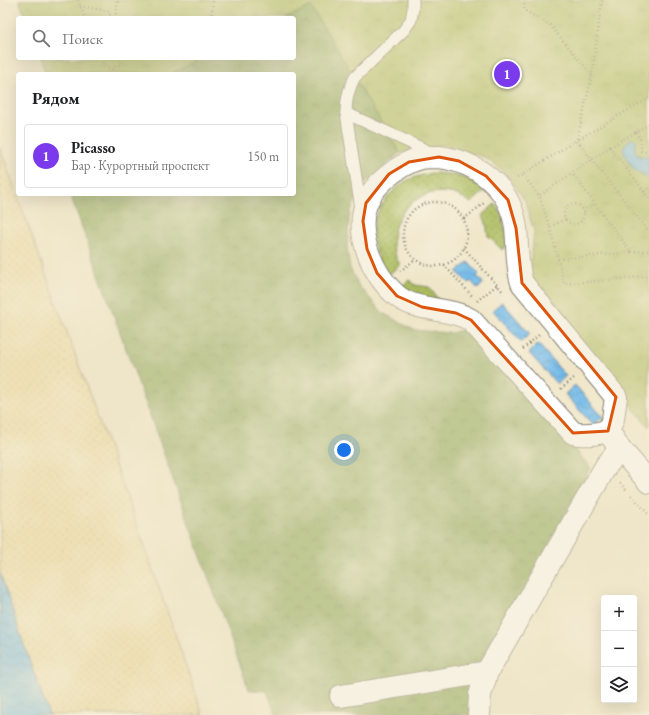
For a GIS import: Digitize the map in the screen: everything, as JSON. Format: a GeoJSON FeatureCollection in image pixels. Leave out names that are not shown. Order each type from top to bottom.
{"type":"FeatureCollection","features":[{"type":"Feature","properties":{"kind":"street"},"geometry":{"type":"LineString","coordinates":[[421,158],[450,158],[465,164],[486,176],[501,190],[508,200],[513,214],[516,228],[519,275],[522,283],[616,397],[613,419],[608,431],[589,435],[573,433],[471,320],[456,313],[422,307],[403,300],[397,296],[381,278],[374,267],[367,249],[363,221],[366,203],[375,189],[389,174],[409,162],[421,158]]}},
{"type":"Feature","properties":{"kind":"street"},"geometry":{"type":"LineString","coordinates":[[608,431],[620,449],[649,482]]}},
{"type":"Feature","properties":{"kind":"street"},"geometry":{"type":"LineString","coordinates":[[479,715],[480,695],[487,672],[606,466],[620,449]]}},
{"type":"Feature","properties":{"kind":"street"},"geometry":{"type":"LineString","coordinates":[[341,696],[487,672]]}},
{"type":"Feature","properties":{"kind":"lane"},"geometry":{"type":"LineString","coordinates":[[363,221],[346,113],[346,98],[355,77],[404,30],[411,20],[413,0]]}},
{"type":"Feature","properties":{"kind":"lane"},"geometry":{"type":"LineString","coordinates":[[346,113],[439,157]]}},
{"type":"Feature","properties":{"kind":"path"},"geometry":{"type":"LineString","coordinates":[[78,0],[84,16]]}},
{"type":"Feature","properties":{"kind":"path"},"geometry":{"type":"LineString","coordinates":[[115,16],[118,0]]}},
{"type":"Feature","properties":{"kind":"path"},"geometry":{"type":"LineString","coordinates":[[211,16],[213,0]]}},
{"type":"Feature","properties":{"kind":"path"},"geometry":{"type":"LineString","coordinates":[[525,0],[524,10],[550,25],[592,75]]}},
{"type":"Feature","properties":{"kind":"path"},"geometry":{"type":"LineString","coordinates":[[602,0],[592,75],[577,140],[649,232]]}},
{"type":"Feature","properties":{"kind":"path"},"geometry":{"type":"LineString","coordinates":[[80,6],[108,11],[111,16]]}},
{"type":"Feature","properties":{"kind":"path"},"geometry":{"type":"LineString","coordinates":[[102,60],[112,69],[120,65],[122,60]]}},
{"type":"Feature","properties":{"kind":"path"},"geometry":{"type":"LineString","coordinates":[[464,220],[522,175],[577,140],[649,98]]}},
{"type":"Feature","properties":{"kind":"path"},"geometry":{"type":"LineString","coordinates":[[539,196],[591,159],[649,124]]}},
{"type":"Feature","properties":{"kind":"path"},"geometry":{"type":"LineString","coordinates":[[636,132],[641,141],[641,151],[649,152]]}},
{"type":"Feature","properties":{"kind":"path"},"geometry":{"type":"LineString","coordinates":[[610,147],[649,198]]}},
{"type":"Feature","properties":{"kind":"path"},"geometry":{"type":"LineString","coordinates":[[572,173],[631,252]]}},
{"type":"Feature","properties":{"kind":"path"},"geometry":{"type":"LineString","coordinates":[[522,175],[539,196],[550,227],[564,284],[649,276]]}},
{"type":"Feature","properties":{"kind":"path"},"geometry":{"type":"LineString","coordinates":[[644,192],[649,188]]}},
{"type":"Feature","properties":{"kind":"path"},"geometry":{"type":"LineString","coordinates":[[432,202],[442,202],[452,206],[460,213],[464,220],[467,231],[464,248],[454,260],[444,265],[433,266],[422,263],[413,257],[406,248],[403,238],[407,218],[414,210],[422,205],[432,202]]}},
{"type":"Feature","properties":{"kind":"path"},"geometry":{"type":"LineString","coordinates":[[582,210],[596,204]]}},
{"type":"Feature","properties":{"kind":"path"},"geometry":{"type":"LineString","coordinates":[[569,205],[578,205],[582,210],[583,216],[579,223],[571,224],[565,219],[564,211],[569,205]]}},
{"type":"Feature","properties":{"kind":"path"},"geometry":{"type":"LineString","coordinates":[[550,227],[565,219]]}},
{"type":"Feature","properties":{"kind":"path"},"geometry":{"type":"LineString","coordinates":[[464,248],[490,278]]}},
{"type":"Feature","properties":{"kind":"path"},"geometry":{"type":"LineString","coordinates":[[558,259],[649,251]]}},
{"type":"Feature","properties":{"kind":"path"},"geometry":{"type":"LineString","coordinates":[[444,265],[470,294]]}},
{"type":"Feature","properties":{"kind":"path"},"geometry":{"type":"LineString","coordinates":[[477,302],[497,285]]}},
{"type":"Feature","properties":{"kind":"path"},"geometry":{"type":"LineString","coordinates":[[521,351],[540,334]]}},
{"type":"Feature","properties":{"kind":"path"},"geometry":{"type":"LineString","coordinates":[[557,392],[576,376]]}},
{"type":"Feature","properties":{"kind":"highlighted area"},"geometry":{"type":"Polygon","coordinates":[[[439,157],[459,161],[486,176],[508,200],[516,228],[522,283],[616,397],[608,431],[573,433],[471,320],[456,313],[422,307],[397,296],[377,273],[367,249],[363,221],[366,203],[389,174],[409,162],[439,157]]]}},
{"type":"Feature","properties":{"kind":"green space"},"geometry":{"type":"Polygon","coordinates":[[[19,0],[649,0],[649,427],[526,280],[530,266],[534,232],[525,201],[506,173],[484,157],[444,145],[400,153],[311,6],[290,16],[25,16],[19,0]]]}},
{"type":"Feature","properties":{"kind":"green space"},"geometry":{"type":"Polygon","coordinates":[[[311,6],[400,153],[363,185],[350,212],[347,247],[350,268],[359,286],[383,313],[414,330],[451,333],[468,328],[591,468],[480,669],[474,715],[276,715],[267,691],[249,690],[71,196],[296,196],[296,72],[174,72],[199,60],[296,60],[296,16],[290,16],[311,6]]]}},
{"type":"Feature","properties":{"kind":"green space"},"geometry":{"type":"Polygon","coordinates":[[[41,60],[199,60],[174,72],[45,72],[41,60]]]}},
{"type":"Feature","properties":{"kind":"green space"},"geometry":{"type":"Polygon","coordinates":[[[431,173],[446,174],[467,179],[486,190],[471,203],[455,194],[439,192],[423,196],[410,204],[400,216],[394,231],[394,248],[400,265],[385,278],[376,251],[373,236],[375,219],[384,202],[396,188],[410,179],[431,173]]]}},
{"type":"Feature","properties":{"kind":"green space"},"geometry":{"type":"Polygon","coordinates":[[[495,204],[502,215],[508,244],[502,250],[488,236],[486,222],[482,215],[495,204]]]}},
{"type":"Feature","properties":{"kind":"green space"},"geometry":{"type":"Polygon","coordinates":[[[409,280],[415,285],[429,287],[441,303],[396,291],[409,280]]]}},
{"type":"Feature","properties":{"kind":"sand"},"geometry":{"type":"Polygon","coordinates":[[[0,148],[16,192],[16,196],[17,196],[142,539],[203,715],[49,715],[0,572],[0,148]]]}},
{"type":"Feature","properties":{"kind":"water"},"geometry":{"type":"Polygon","coordinates":[[[631,139],[636,140],[635,151],[639,157],[649,156],[649,178],[634,170],[625,154],[624,147],[631,139]]]}},
{"type":"Feature","properties":{"kind":"water"},"geometry":{"type":"Polygon","coordinates":[[[468,262],[479,274],[477,276],[483,283],[478,289],[471,281],[468,283],[457,272],[468,262]]]}},
{"type":"Feature","properties":{"kind":"water"},"geometry":{"type":"Polygon","coordinates":[[[502,302],[530,334],[521,342],[493,310],[502,302]]]}},
{"type":"Feature","properties":{"kind":"water"},"geometry":{"type":"Polygon","coordinates":[[[538,344],[566,376],[557,384],[529,353],[538,344]]]}},
{"type":"Feature","properties":{"kind":"water"},"geometry":{"type":"Polygon","coordinates":[[[575,385],[603,417],[593,425],[565,394],[575,385]]]}},
{"type":"Feature","properties":{"kind":"water"},"geometry":{"type":"Polygon","coordinates":[[[0,572],[24,645],[49,715],[0,715],[0,572]]]}},
{"type":"Feature","properties":{"kind":"place","name":"Picasso"},"geometry":{"type":"Point","coordinates":[507,74]}}]}
